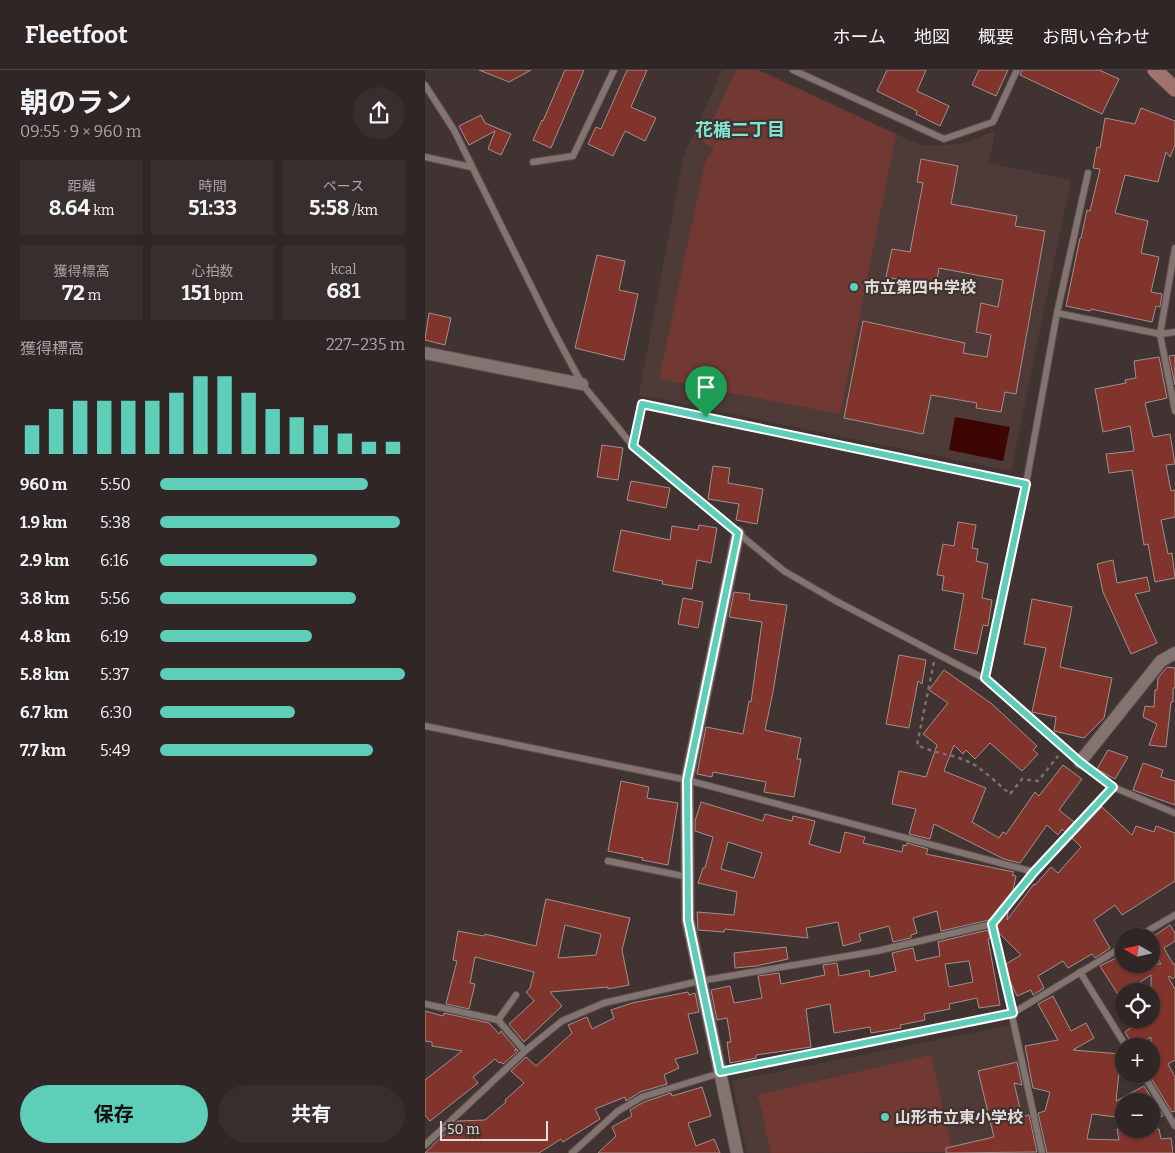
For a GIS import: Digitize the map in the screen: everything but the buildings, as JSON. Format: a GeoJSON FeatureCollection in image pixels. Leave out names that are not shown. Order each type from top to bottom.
{"type":"FeatureCollection","features":[{"type":"Feature","properties":{"kind":"street"},"geometry":{"type":"LineString","coordinates":[[1155,70],[1175,90]]}},
{"type":"Feature","properties":{"kind":"street"},"geometry":{"type":"LineString","coordinates":[[425,352],[582,384]]}},
{"type":"Feature","properties":{"kind":"street"},"geometry":{"type":"LineString","coordinates":[[737,1153],[688,920],[687,780],[738,533]]}},
{"type":"Feature","properties":{"kind":"street"},"geometry":{"type":"LineString","coordinates":[[1080,762],[1161,661],[1175,653]]}},
{"type":"Feature","properties":{"kind":"lane"},"geometry":{"type":"LineString","coordinates":[[533,162],[573,156],[614,70]]}},
{"type":"Feature","properties":{"kind":"lane"},"geometry":{"type":"LineString","coordinates":[[793,70],[944,139],[993,122],[1017,70]]}},
{"type":"Feature","properties":{"kind":"lane"},"geometry":{"type":"LineString","coordinates":[[425,86],[454,130],[582,384],[633,446],[784,571],[985,678],[1080,762],[1113,787],[1175,813]]}},
{"type":"Feature","properties":{"kind":"lane"},"geometry":{"type":"LineString","coordinates":[[425,157],[471,167]]}},
{"type":"Feature","properties":{"kind":"lane"},"geometry":{"type":"LineString","coordinates":[[985,678],[1026,484],[1057,313],[1087,173]]}},
{"type":"Feature","properties":{"kind":"lane"},"geometry":{"type":"LineString","coordinates":[[1175,248],[1161,334],[1175,412]]}},
{"type":"Feature","properties":{"kind":"lane"},"geometry":{"type":"LineString","coordinates":[[1057,313],[1161,334],[1175,332]]}},
{"type":"Feature","properties":{"kind":"lane"},"geometry":{"type":"LineString","coordinates":[[633,446],[642,404],[1026,484]]}},
{"type":"Feature","properties":{"kind":"lane"},"geometry":{"type":"LineString","coordinates":[[425,726],[687,780],[1034,872]]}},
{"type":"Feature","properties":{"kind":"lane"},"geometry":{"type":"LineString","coordinates":[[425,1145],[525,1051],[562,1021],[605,1003],[700,981],[877,952],[992,924],[1034,872],[1113,787]]}},
{"type":"Feature","properties":{"kind":"lane"},"geometry":{"type":"LineString","coordinates":[[608,861],[688,877]]}},
{"type":"Feature","properties":{"kind":"lane"},"geometry":{"type":"LineString","coordinates":[[1153,928],[1175,916]]}},
{"type":"Feature","properties":{"kind":"lane"},"geometry":{"type":"LineString","coordinates":[[992,924],[1013,1013],[1042,1153]]}},
{"type":"Feature","properties":{"kind":"lane"},"geometry":{"type":"LineString","coordinates":[[572,1153],[618,1111],[642,1097],[720,1072],[1013,1013],[1115,951]]}},
{"type":"Feature","properties":{"kind":"lane"},"geometry":{"type":"LineString","coordinates":[[1080,972],[1121,1038]]}},
{"type":"Feature","properties":{"kind":"lane"},"geometry":{"type":"LineString","coordinates":[[498,1020],[516,995]]}},
{"type":"Feature","properties":{"kind":"lane"},"geometry":{"type":"LineString","coordinates":[[425,1004],[498,1020],[525,1051]]}},
{"type":"Feature","properties":{"kind":"lane"},"geometry":{"type":"LineString","coordinates":[[1149,1083],[1175,1126]]}},
{"type":"Feature","properties":{"kind":"path"},"geometry":{"type":"LineString","coordinates":[[936,653],[917,745],[927,750],[947,753],[973,764],[1010,794],[1022,779],[1038,781],[1064,748]]}},
{"type":"Feature","properties":{"kind":"shaded area","name":"市立第四中学校"},"geometry":{"type":"Polygon","coordinates":[[[722,70],[758,70],[922,146],[961,144],[995,131],[989,163],[1071,180],[1011,471],[639,395],[683,158],[722,70]]]}},
{"type":"Feature","properties":{"kind":"shaded area"},"geometry":{"type":"Polygon","coordinates":[[[736,70],[758,70],[896,134],[840,414],[659,379],[705,162],[714,148],[703,142],[736,70]]]}},
{"type":"Feature","properties":{"kind":"shaded area"},"geometry":{"type":"Polygon","coordinates":[[[955,417],[1010,427],[1003,461],[949,450],[955,417]]]}},
{"type":"Feature","properties":{"kind":"shaded area","name":"山形市立東小学校"},"geometry":{"type":"Polygon","coordinates":[[[1010,1025],[1037,1153],[747,1153],[732,1081],[1010,1025]]]}},
{"type":"Feature","properties":{"kind":"shaded area"},"geometry":{"type":"Polygon","coordinates":[[[931,1055],[953,1152],[771,1153],[758,1095],[931,1055]]]}},
{"type":"Feature","properties":{"kind":"place","name":"市立第四中学校"},"geometry":{"type":"Point","coordinates":[854,287]}},
{"type":"Feature","properties":{"kind":"place","name":"山形市立東小学校"},"geometry":{"type":"Point","coordinates":[885,1117]}},
{"type":"Feature","properties":{"kind":"district","name":"花楯二丁目"},"geometry":{"type":"Point","coordinates":[740,130]}},
{"type":"Feature","properties":{"kind":"route"},"geometry":{"type":"LineString","coordinates":[[642,404],[706,417],[1026,484],[985,678],[1080,762],[1113,787],[1034,872],[992,924],[1013,1013],[720,1072],[688,920],[687,780],[738,533],[633,446],[642,404]]}}]}
